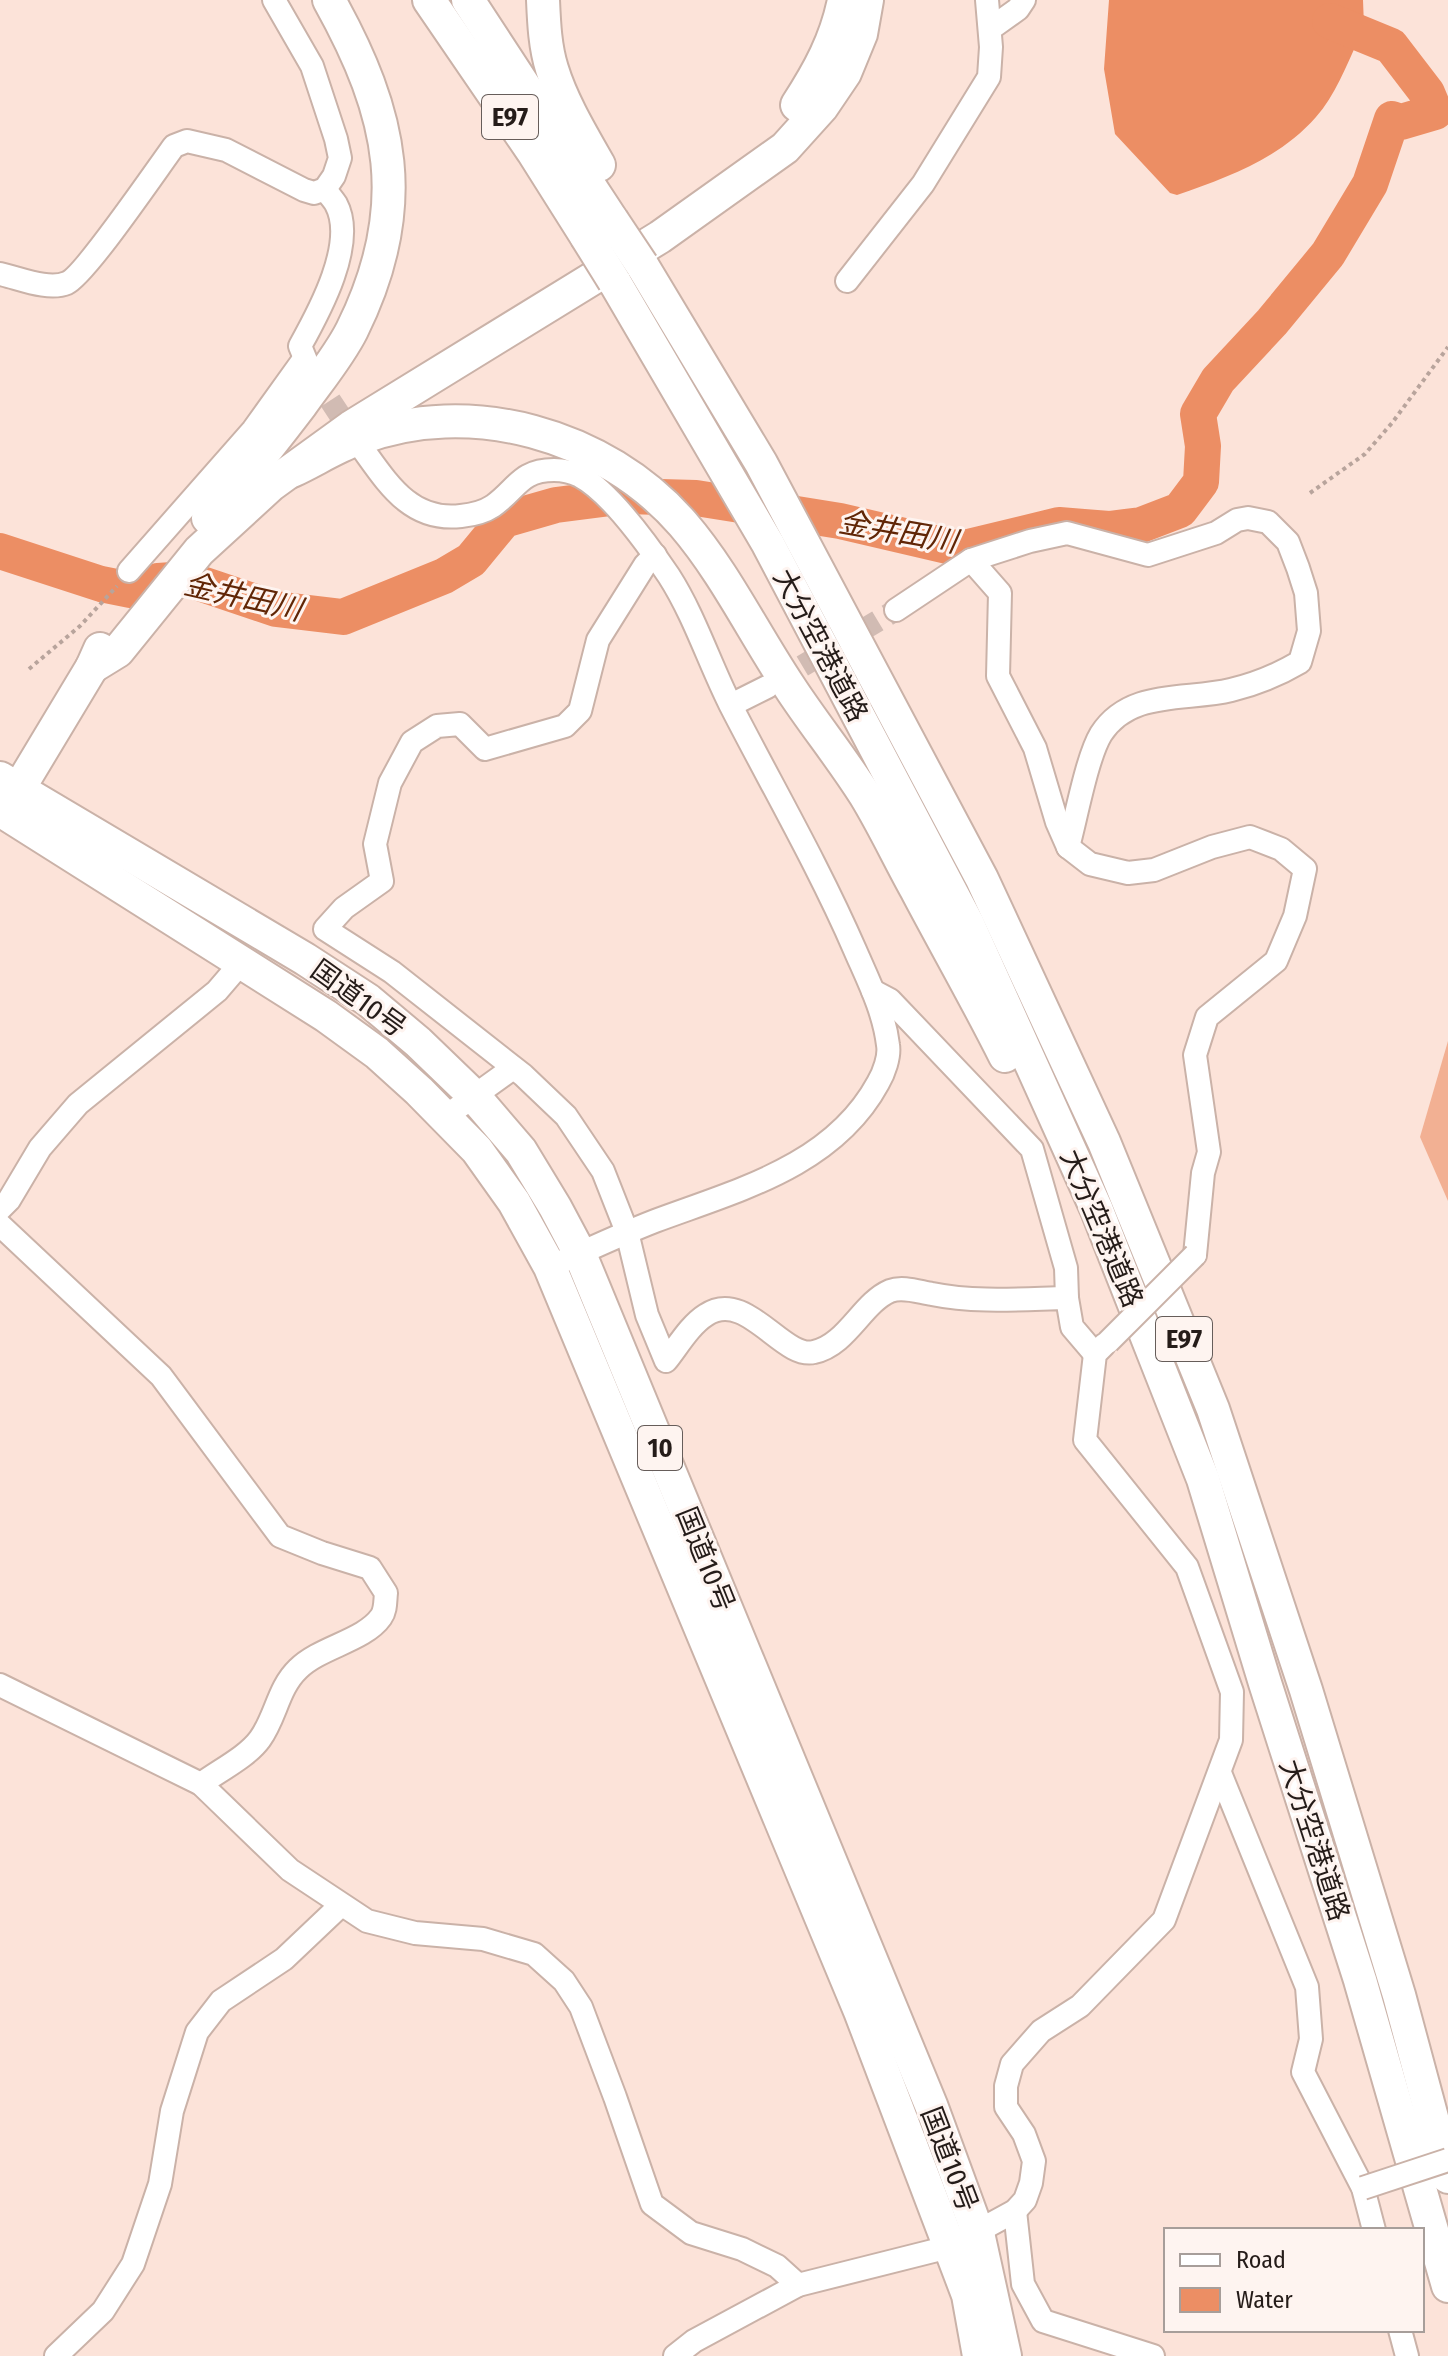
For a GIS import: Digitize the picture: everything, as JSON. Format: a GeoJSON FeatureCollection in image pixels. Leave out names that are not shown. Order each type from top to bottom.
{"type":"FeatureCollection","features":[{"type":"Feature","properties":{"kind":"highway"},"geometry":{"type":"LineString","coordinates":[[92,667],[118,651],[161,596],[217,508],[276,437],[352,332],[381,254],[390,204],[388,164],[378,108],[329,0]]}},
{"type":"Feature","properties":{"kind":"highway","name":"E97"},"geometry":{"type":"LineString","coordinates":[[429,0],[533,152],[608,222]]}},
{"type":"Feature","properties":{"kind":"highway","name":"E97"},"geometry":{"type":"LineString","coordinates":[[468,0],[636,267]]}},
{"type":"Feature","properties":{"kind":"highway"},"geometry":{"type":"LineString","coordinates":[[543,0],[544,28],[552,69],[579,129],[608,222]]}},
{"type":"Feature","properties":{"kind":"highway"},"geometry":{"type":"LineString","coordinates":[[217,508],[296,446],[646,222],[758,145],[796,107],[821,69],[838,28],[844,0]]}},
{"type":"Feature","properties":{"kind":"highway"},"geometry":{"type":"LineString","coordinates":[[5,802],[92,667],[116,605],[351,427],[660,237],[785,148],[822,107],[845,73],[861,34],[867,0]]}},
{"type":"Feature","properties":{"kind":"highway","name":"大分空港道路"},"geometry":{"type":"LineString","coordinates":[[636,267],[722,462],[968,924],[1096,1208],[1203,1479],[1360,1980],[1448,2286]]}},
{"type":"Feature","properties":{"kind":"highway","name":"大分空港道路"},"geometry":{"type":"LineString","coordinates":[[636,267],[761,463],[806,546],[982,879],[1104,1142],[1213,1409],[1306,1690],[1399,1995],[1448,2177]]}},
{"type":"Feature","properties":{"kind":"highway"},"geometry":{"type":"LineString","coordinates":[[292,471],[357,439],[431,422],[476,420],[522,429],[607,460],[682,522],[710,559],[788,685],[865,795],[1043,1130],[1203,1479]]}},
{"type":"Feature","properties":{"kind":"highway","name":"国道10号"},"geometry":{"type":"LineString","coordinates":[[5,802],[377,1053],[477,1150],[506,1192],[550,1267],[860,2011],[968,2295],[979,2356]]}},
{"type":"Feature","properties":{"kind":"highway","name":"国道10号"},"geometry":{"type":"LineString","coordinates":[[5,802],[305,959],[368,1000],[418,1042],[473,1095],[521,1151],[580,1254],[931,2105],[978,2233],[1005,2356]]}},
{"type":"Feature","properties":{"kind":"street"},"geometry":{"type":"LineString","coordinates":[[0,274],[52,286],[68,283],[86,264],[174,146],[187,141],[226,150],[304,190],[314,193],[325,189],[334,176],[340,158],[336,139],[312,66],[274,0]]}},
{"type":"Feature","properties":{"kind":"street"},"geometry":{"type":"LineString","coordinates":[[847,281],[923,184],[989,77],[987,0]]}},
{"type":"Feature","properties":{"kind":"street"},"geometry":{"type":"LineString","coordinates":[[990,29],[1018,9],[1024,0]]}},
{"type":"Feature","properties":{"kind":"street"},"geometry":{"type":"LineString","coordinates":[[129,571],[307,364],[300,346],[329,288],[340,241],[337,206],[325,189]]}},
{"type":"Feature","properties":{"kind":"street"},"geometry":{"type":"LineString","coordinates":[[362,448],[397,492],[413,507],[430,515],[446,518],[469,515],[489,508],[529,474],[568,471],[594,485],[623,516],[672,580],[731,705],[837,908],[873,991],[889,1049],[881,1078],[864,1109],[840,1133],[805,1159],[775,1175],[627,1232],[550,1267]]}},
{"type":"Feature","properties":{"kind":"street"},"geometry":{"type":"LineString","coordinates":[[896,610],[971,560],[1067,533],[1148,555],[1216,533],[1237,520],[1248,518],[1268,522],[1288,542],[1306,593],[1309,631],[1300,662],[1274,678],[1229,691],[1135,704],[1118,714],[1101,734],[1094,751],[1068,847]]}},
{"type":"Feature","properties":{"kind":"street"},"geometry":{"type":"LineString","coordinates":[[655,555],[645,565],[598,640],[580,711],[565,726],[485,749],[460,724],[437,726],[412,742],[390,783],[375,844],[382,881],[344,908],[325,929],[392,972],[513,1068],[566,1116],[603,1171],[627,1232],[647,1315],[666,1361],[703,1316],[717,1309],[758,1321],[794,1350],[803,1353],[815,1352],[829,1345],[889,1291],[902,1289],[953,1299],[1067,1298]]}},
{"type":"Feature","properties":{"kind":"street"},"geometry":{"type":"LineString","coordinates":[[675,2356],[694,2341],[798,2285],[949,2247],[1015,2211],[1028,2191],[1034,2161],[1024,2134],[1006,2107],[1006,2086],[1012,2064],[1041,2031],[1080,2006],[1164,1920],[1231,1740],[1232,1692],[1187,1567],[1085,1440],[1102,1348],[1195,1255],[1203,1173],[1209,1152],[1195,1055],[1207,1017],[1276,961],[1295,916],[1305,869],[1281,849],[1250,837],[1212,847],[1154,870],[1128,873],[1090,864],[1068,847],[1057,822],[1035,748],[998,676],[1000,593],[971,560]]}},
{"type":"Feature","properties":{"kind":"street"},"geometry":{"type":"LineString","coordinates":[[731,705],[767,687]]}},
{"type":"Feature","properties":{"kind":"street"},"geometry":{"type":"LineString","coordinates":[[0,1209],[9,1200],[40,1148],[78,1104],[217,991],[241,963]]}},
{"type":"Feature","properties":{"kind":"street"},"geometry":{"type":"LineString","coordinates":[[873,991],[890,1000],[1032,1149],[1066,1268],[1072,1327],[1102,1348]]}},
{"type":"Feature","properties":{"kind":"street"},"geometry":{"type":"LineString","coordinates":[[445,1117],[513,1068]]}},
{"type":"Feature","properties":{"kind":"street"},"geometry":{"type":"LineString","coordinates":[[0,1225],[161,1376],[280,1536],[370,1568],[386,1593],[383,1615],[372,1626],[314,1656],[298,1669],[286,1684],[270,1724],[258,1742],[201,1784]]}},
{"type":"Feature","properties":{"kind":"street"},"geometry":{"type":"LineString","coordinates":[[0,1685],[201,1784],[290,1870],[367,1921],[415,1933],[483,1939],[534,1954],[564,1981],[581,2007],[652,2204],[691,2233],[742,2249],[765,2260],[777,2266],[798,2285]]}},
{"type":"Feature","properties":{"kind":"street"},"geometry":{"type":"LineString","coordinates":[[1220,1773],[1307,1987],[1311,2039],[1303,2072],[1363,2188],[1373,2228]]}},
{"type":"Feature","properties":{"kind":"street"},"geometry":{"type":"LineString","coordinates":[[56,2356],[103,2311],[133,2264],[160,2184],[172,2111],[197,2032],[221,2001],[284,1959],[341,1905]]}},
{"type":"Feature","properties":{"kind":"street"},"geometry":{"type":"LineString","coordinates":[[1363,2188],[1448,2160]]}},
{"type":"Feature","properties":{"kind":"street"},"geometry":{"type":"LineString","coordinates":[[1015,2211],[1023,2284],[1043,2321],[1153,2356]]}},
{"type":"Feature","properties":{"kind":"street"},"geometry":{"type":"LineString","coordinates":[[1401,2332],[1407,2356]]}},
{"type":"Feature","properties":{"kind":"path"},"geometry":{"type":"LineString","coordinates":[[1310,493],[1365,454],[1448,347]]}},
{"type":"Feature","properties":{"kind":"path"},"geometry":{"type":"LineString","coordinates":[[29,669],[116,605]]}},
{"type":"Feature","properties":{"kind":"shaded area"},"geometry":{"type":"Polygon","coordinates":[[[1448,1041],[1448,1201],[1420,1137],[1448,1041]]]}},
{"type":"Feature","properties":{"kind":"water"},"geometry":{"type":"Polygon","coordinates":[[[1109,0],[1363,0],[1364,26],[1375,34],[1374,44],[1358,41],[1323,109],[1286,144],[1252,165],[1177,195],[1170,193],[1115,134],[1104,69],[1109,0]]]}},
{"type":"Feature","properties":{"kind":"waterway","name":"金井田川"},"geometry":{"type":"LineString","coordinates":[[0,551],[101,584],[131,590],[158,581],[187,579],[276,609],[343,617],[444,576],[471,560],[504,520],[556,505],[626,496],[696,498],[840,521],[960,549],[1059,525],[1109,529],[1141,525],[1180,510],[1201,482],[1203,446],[1198,414],[1218,380],[1272,322],[1328,254],[1370,184],[1392,119],[1401,122],[1435,112],[1427,93],[1391,46],[1330,21]]}},
{"type":"Feature","properties":{"kind":"tunnel"},"geometry":{"type":"LineString","coordinates":[[312,373],[357,441]]}},
{"type":"Feature","properties":{"kind":"tunnel"},"geometry":{"type":"LineString","coordinates":[[774,683],[896,610]]}}]}
